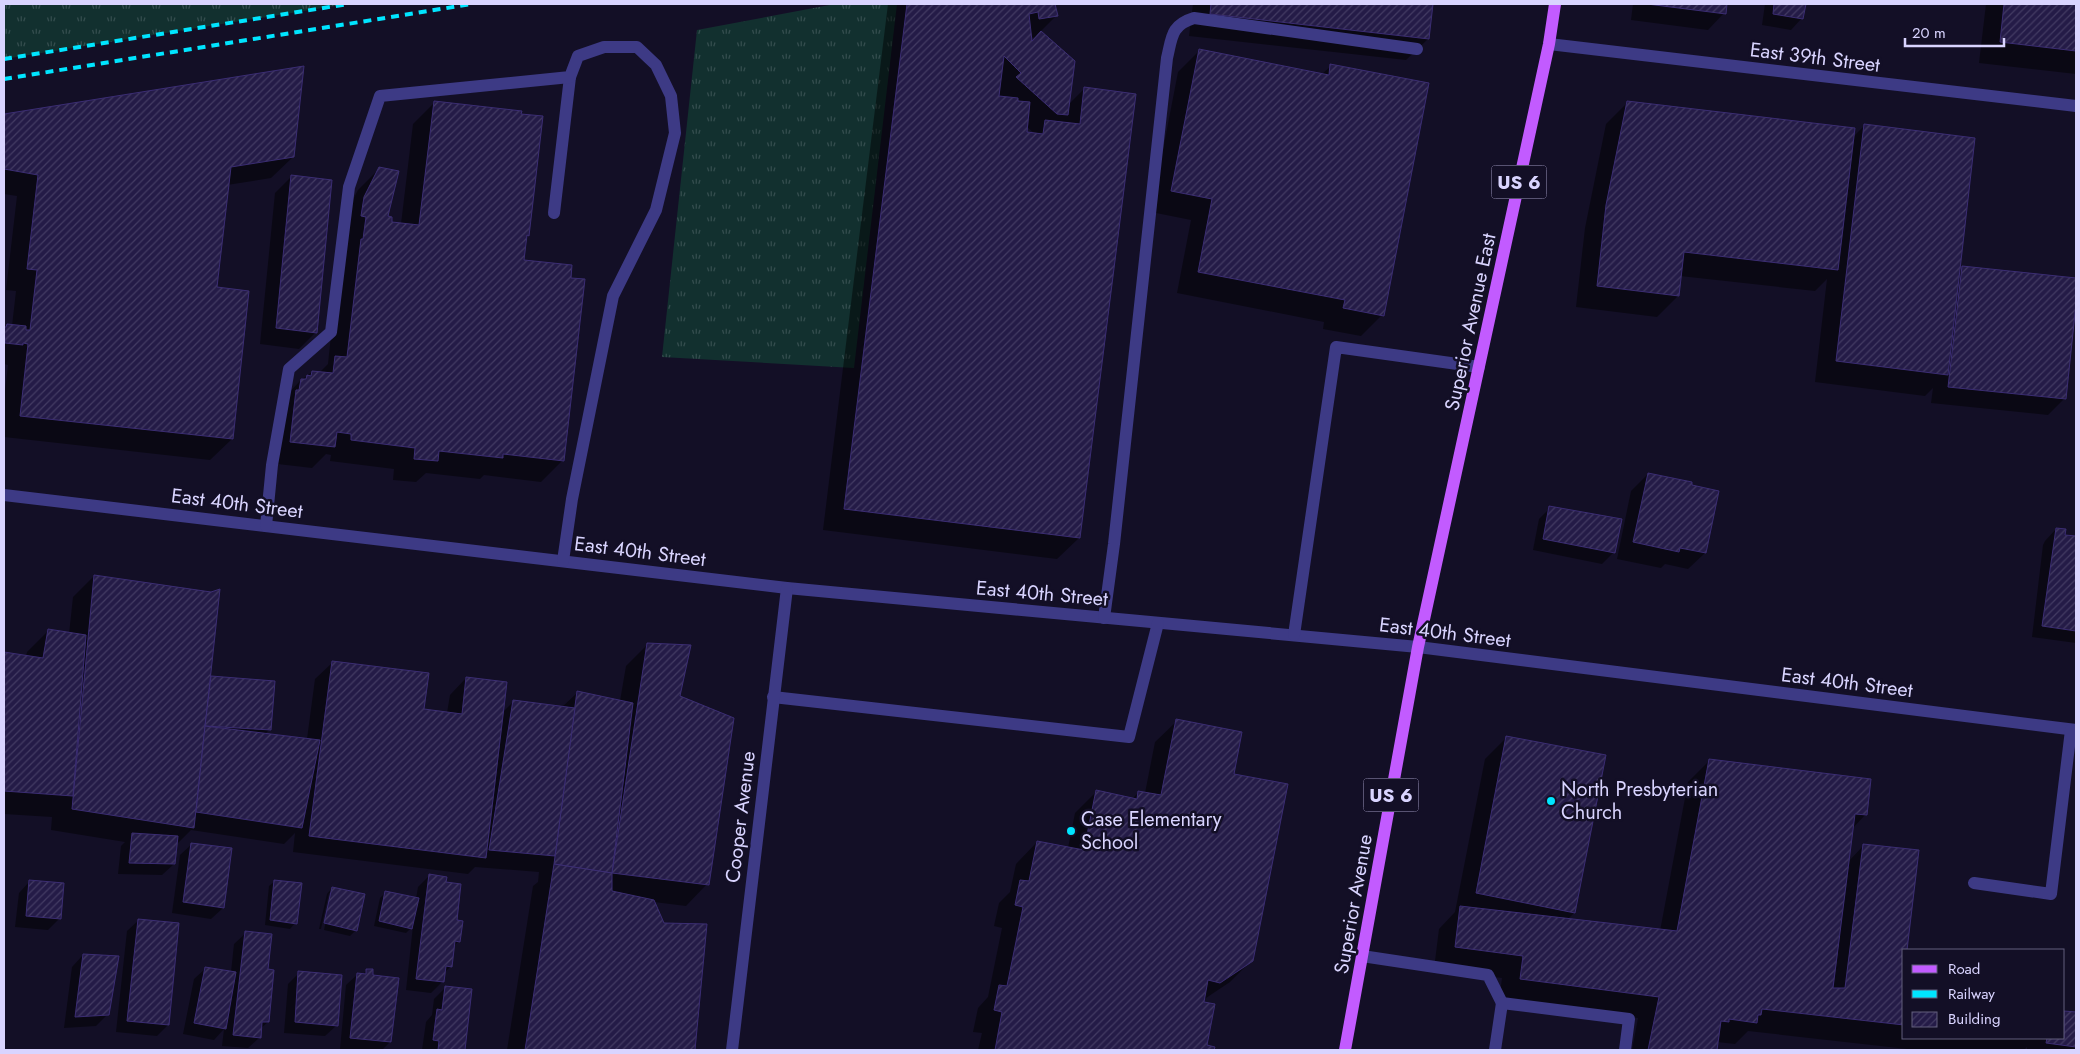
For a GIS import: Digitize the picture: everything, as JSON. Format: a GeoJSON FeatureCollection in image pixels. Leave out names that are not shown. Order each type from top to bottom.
{"type":"FeatureCollection","features":[{"type":"Feature","properties":{"kind":"main road","name":"Superior Avenue East"},"geometry":{"type":"LineString","coordinates":[[1418,647],[1549,44],[1555,4]]}},
{"type":"Feature","properties":{"kind":"main road","name":"Superior Avenue"},"geometry":{"type":"LineString","coordinates":[[1345,1050],[1418,647]]}},
{"type":"Feature","properties":{"kind":"street"},"geometry":{"type":"LineString","coordinates":[[1104,618],[1114,544],[1167,58],[1174,31],[1182,22],[1194,18],[1417,49]]}},
{"type":"Feature","properties":{"kind":"street","name":"East 39th Street"},"geometry":{"type":"LineString","coordinates":[[1549,44],[2076,106]]}},
{"type":"Feature","properties":{"kind":"street"},"geometry":{"type":"LineString","coordinates":[[554,213],[570,77],[578,56],[604,47],[636,48],[656,65],[672,96],[675,133],[656,210],[613,296],[572,499],[563,561]]}},
{"type":"Feature","properties":{"kind":"street"},"geometry":{"type":"LineString","coordinates":[[266,526],[272,465],[289,369],[331,332],[349,187],[380,96],[570,77]]}},
{"type":"Feature","properties":{"kind":"street"},"geometry":{"type":"LineString","coordinates":[[1294,635],[1336,347],[1479,367]]}},
{"type":"Feature","properties":{"kind":"street","name":"East 40th Street"},"geometry":{"type":"LineString","coordinates":[[4,495],[786,588],[1418,647],[2073,730]]}},
{"type":"Feature","properties":{"kind":"street","name":"Cooper Avenue"},"geometry":{"type":"LineString","coordinates":[[732,1050],[786,588]]}},
{"type":"Feature","properties":{"kind":"street"},"geometry":{"type":"LineString","coordinates":[[774,697],[1129,738],[1158,623]]}},
{"type":"Feature","properties":{"kind":"street"},"geometry":{"type":"LineString","coordinates":[[1974,883],[2051,894],[2073,730]]}},
{"type":"Feature","properties":{"kind":"street"},"geometry":{"type":"LineString","coordinates":[[1362,956],[1488,975],[1502,1003],[1495,1050]]}},
{"type":"Feature","properties":{"kind":"street"},"geometry":{"type":"LineString","coordinates":[[1502,1003],[1629,1019],[1625,1050]]}},
{"type":"Feature","properties":{"kind":"green space"},"geometry":{"type":"Polygon","coordinates":[[[4,4],[347,4],[4,59],[4,4]]]}},
{"type":"Feature","properties":{"kind":"green space"},"geometry":{"type":"Polygon","coordinates":[[[835,4],[897,4],[854,368],[662,357],[697,30],[835,4]]]}},
{"type":"Feature","properties":{"kind":"building"},"geometry":{"type":"Polygon","coordinates":[[[907,4],[1055,4],[1058,16],[1039,19],[1038,12],[1029,14],[1032,41],[1041,31],[1075,61],[1068,115],[1057,114],[1016,77],[1021,73],[1004,56],[999,96],[1018,98],[1018,101],[1030,102],[1027,132],[1043,134],[1045,120],[1080,124],[1084,87],[1136,94],[1080,538],[844,509],[907,4]]]}},
{"type":"Feature","properties":{"kind":"building"},"geometry":{"type":"Polygon","coordinates":[[[1211,4],[1433,4],[1429,39],[1210,14],[1211,4]]]}},
{"type":"Feature","properties":{"kind":"building"},"geometry":{"type":"Polygon","coordinates":[[[1647,4],[1727,4],[1726,14],[1647,4]]]}},
{"type":"Feature","properties":{"kind":"building"},"geometry":{"type":"Polygon","coordinates":[[[1774,4],[1806,4],[1803,19],[1773,14],[1774,4]]]}},
{"type":"Feature","properties":{"kind":"building"},"geometry":{"type":"Polygon","coordinates":[[[2004,4],[2076,4],[2076,51],[2000,42],[2004,4]]]}},
{"type":"Feature","properties":{"kind":"building"},"geometry":{"type":"Polygon","coordinates":[[[1199,49],[1329,75],[1330,64],[1429,83],[1384,316],[1343,308],[1345,300],[1198,272],[1212,199],[1171,191],[1199,49]]]}},
{"type":"Feature","properties":{"kind":"building"},"geometry":{"type":"Polygon","coordinates":[[[304,66],[294,157],[231,167],[217,287],[249,291],[233,439],[20,416],[28,344],[5,343],[4,327],[7,324],[26,326],[26,330],[30,330],[37,270],[27,269],[38,175],[4,169],[4,114],[304,66]]]}},
{"type":"Feature","properties":{"kind":"building"},"geometry":{"type":"Polygon","coordinates":[[[434,101],[522,111],[521,114],[543,116],[529,236],[527,235],[524,260],[572,265],[571,278],[585,279],[564,461],[503,454],[503,458],[439,451],[438,461],[414,459],[415,448],[351,440],[351,434],[337,432],[335,447],[290,442],[296,390],[299,390],[301,379],[306,379],[307,375],[311,376],[312,371],[333,373],[335,356],[347,357],[361,239],[363,239],[366,217],[361,216],[364,197],[379,167],[399,171],[388,216],[392,217],[392,222],[419,225],[434,101]]]}},
{"type":"Feature","properties":{"kind":"building"},"geometry":{"type":"Polygon","coordinates":[[[1627,101],[1855,128],[1838,270],[1684,252],[1679,296],[1597,286],[1606,205],[1627,101]]]}},
{"type":"Feature","properties":{"kind":"building"},"geometry":{"type":"Polygon","coordinates":[[[1864,124],[1975,138],[1948,375],[1836,361],[1864,124]]]}},
{"type":"Feature","properties":{"kind":"building"},"geometry":{"type":"Polygon","coordinates":[[[291,175],[332,180],[317,333],[276,328],[291,175]]]}},
{"type":"Feature","properties":{"kind":"building"},"geometry":{"type":"Polygon","coordinates":[[[1962,266],[2076,278],[2076,304],[2066,399],[1948,387],[1962,266]]]}},
{"type":"Feature","properties":{"kind":"building"},"geometry":{"type":"Polygon","coordinates":[[[1648,473],[1692,482],[1692,485],[1719,491],[1706,553],[1680,548],[1679,552],[1633,542],[1648,473]]]}},
{"type":"Feature","properties":{"kind":"building"},"geometry":{"type":"Polygon","coordinates":[[[1549,506],[1622,519],[1615,553],[1543,539],[1549,506]]]}},
{"type":"Feature","properties":{"kind":"building"},"geometry":{"type":"Polygon","coordinates":[[[2056,528],[2066,529],[2065,535],[2076,536],[2076,631],[2042,626],[2056,528]]]}},
{"type":"Feature","properties":{"kind":"building"},"geometry":{"type":"Polygon","coordinates":[[[94,575],[211,592],[220,589],[194,828],[72,809],[94,575]]]}},
{"type":"Feature","properties":{"kind":"building"},"geometry":{"type":"Polygon","coordinates":[[[48,629],[86,635],[73,796],[4,791],[4,652],[43,658],[48,629]]]}},
{"type":"Feature","properties":{"kind":"building"},"geometry":{"type":"Polygon","coordinates":[[[647,643],[691,645],[680,696],[734,718],[709,885],[612,873],[647,643]]]}},
{"type":"Feature","properties":{"kind":"building"},"geometry":{"type":"Polygon","coordinates":[[[332,661],[429,673],[424,709],[462,714],[466,677],[507,682],[486,858],[309,836],[332,661]]]}},
{"type":"Feature","properties":{"kind":"building"},"geometry":{"type":"Polygon","coordinates":[[[211,676],[275,681],[271,730],[205,726],[211,676]]]}},
{"type":"Feature","properties":{"kind":"building"},"geometry":{"type":"Polygon","coordinates":[[[577,691],[633,703],[612,873],[554,864],[577,691]]]}},
{"type":"Feature","properties":{"kind":"building"},"geometry":{"type":"Polygon","coordinates":[[[513,700],[575,708],[555,856],[489,850],[513,700]]]}},
{"type":"Feature","properties":{"kind":"building"},"geometry":{"type":"Polygon","coordinates":[[[1176,719],[1242,732],[1234,774],[1288,784],[1253,961],[1220,983],[1208,980],[1204,1002],[1215,1004],[1207,1045],[1215,1047],[1214,1050],[995,1050],[1002,1012],[994,1010],[999,985],[1007,986],[1023,907],[1015,905],[1020,880],[1029,881],[1037,841],[1084,850],[1096,790],[1137,799],[1138,791],[1161,795],[1176,719]]]}},
{"type":"Feature","properties":{"kind":"building"},"geometry":{"type":"Polygon","coordinates":[[[205,726],[320,740],[302,828],[196,812],[205,726]]]}},
{"type":"Feature","properties":{"kind":"building"},"geometry":{"type":"Polygon","coordinates":[[[1506,736],[1606,755],[1575,913],[1476,893],[1506,736]]]}},
{"type":"Feature","properties":{"kind":"building"},"geometry":{"type":"Polygon","coordinates":[[[1709,759],[1871,779],[1867,815],[1855,814],[1833,988],[1845,988],[1863,844],[1919,850],[1907,949],[1902,949],[1902,1025],[1762,1009],[1761,1015],[1758,1015],[1757,1023],[1729,1019],[1729,1022],[1721,1021],[1717,1050],[1648,1050],[1659,997],[1520,979],[1523,956],[1455,947],[1460,906],[1677,931],[1709,759]]]}},
{"type":"Feature","properties":{"kind":"building"},"geometry":{"type":"Polygon","coordinates":[[[132,833],[178,836],[175,864],[129,863],[132,833]]]}},
{"type":"Feature","properties":{"kind":"building"},"geometry":{"type":"Polygon","coordinates":[[[191,843],[232,848],[224,908],[183,902],[191,843]]]}},
{"type":"Feature","properties":{"kind":"building"},"geometry":{"type":"Polygon","coordinates":[[[554,864],[612,873],[612,891],[654,900],[664,923],[707,924],[695,1050],[525,1050],[554,864]]]}},
{"type":"Feature","properties":{"kind":"building"},"geometry":{"type":"Polygon","coordinates":[[[429,874],[447,877],[446,882],[461,884],[457,920],[463,921],[460,942],[455,941],[452,967],[446,966],[444,982],[416,979],[429,874]]]}},
{"type":"Feature","properties":{"kind":"building"},"geometry":{"type":"Polygon","coordinates":[[[29,880],[64,883],[61,919],[26,916],[29,880]]]}},
{"type":"Feature","properties":{"kind":"building"},"geometry":{"type":"Polygon","coordinates":[[[274,880],[302,883],[297,924],[270,920],[274,880]]]}},
{"type":"Feature","properties":{"kind":"building"},"geometry":{"type":"Polygon","coordinates":[[[332,887],[365,894],[357,931],[324,923],[332,887]]]}},
{"type":"Feature","properties":{"kind":"building"},"geometry":{"type":"Polygon","coordinates":[[[385,891],[419,898],[412,929],[379,921],[385,891]]]}},
{"type":"Feature","properties":{"kind":"building"},"geometry":{"type":"Polygon","coordinates":[[[138,919],[179,923],[169,1025],[127,1021],[138,919]]]}},
{"type":"Feature","properties":{"kind":"building"},"geometry":{"type":"Polygon","coordinates":[[[245,931],[272,934],[268,969],[274,970],[269,1022],[262,1022],[261,1038],[233,1035],[245,931]]]}},
{"type":"Feature","properties":{"kind":"building"},"geometry":{"type":"Polygon","coordinates":[[[83,954],[119,956],[109,1015],[75,1017],[83,954]]]}},
{"type":"Feature","properties":{"kind":"building"},"geometry":{"type":"Polygon","coordinates":[[[205,967],[236,972],[226,1029],[194,1023],[205,967]]]}},
{"type":"Feature","properties":{"kind":"building"},"geometry":{"type":"Polygon","coordinates":[[[366,969],[373,969],[373,975],[399,978],[391,1042],[350,1038],[357,973],[366,974],[366,969]]]}},
{"type":"Feature","properties":{"kind":"building"},"geometry":{"type":"Polygon","coordinates":[[[298,971],[342,975],[338,1026],[295,1022],[298,971]]]}},
{"type":"Feature","properties":{"kind":"building"},"geometry":{"type":"Polygon","coordinates":[[[445,986],[472,989],[465,1050],[438,1050],[439,1041],[433,1040],[437,1009],[442,1010],[445,986]]]}},
{"type":"Feature","properties":{"kind":"building"},"geometry":{"type":"Polygon","coordinates":[[[2065,1011],[2076,1012],[2076,1047],[2046,1043],[2047,1039],[2065,1039],[2065,1011]]]}},
{"type":"Feature","properties":{"kind":"railway"},"geometry":{"type":"LineString","coordinates":[[4,59],[348,4]]}},
{"type":"Feature","properties":{"kind":"railway"},"geometry":{"type":"LineString","coordinates":[[4,79],[472,4]]}},
{"type":"Feature","properties":{"kind":"place","name":"North Presbyterian Church"},"geometry":{"type":"Point","coordinates":[1551,801]}},
{"type":"Feature","properties":{"kind":"place","name":"Case Elementary School"},"geometry":{"type":"Point","coordinates":[1071,831]}}]}
